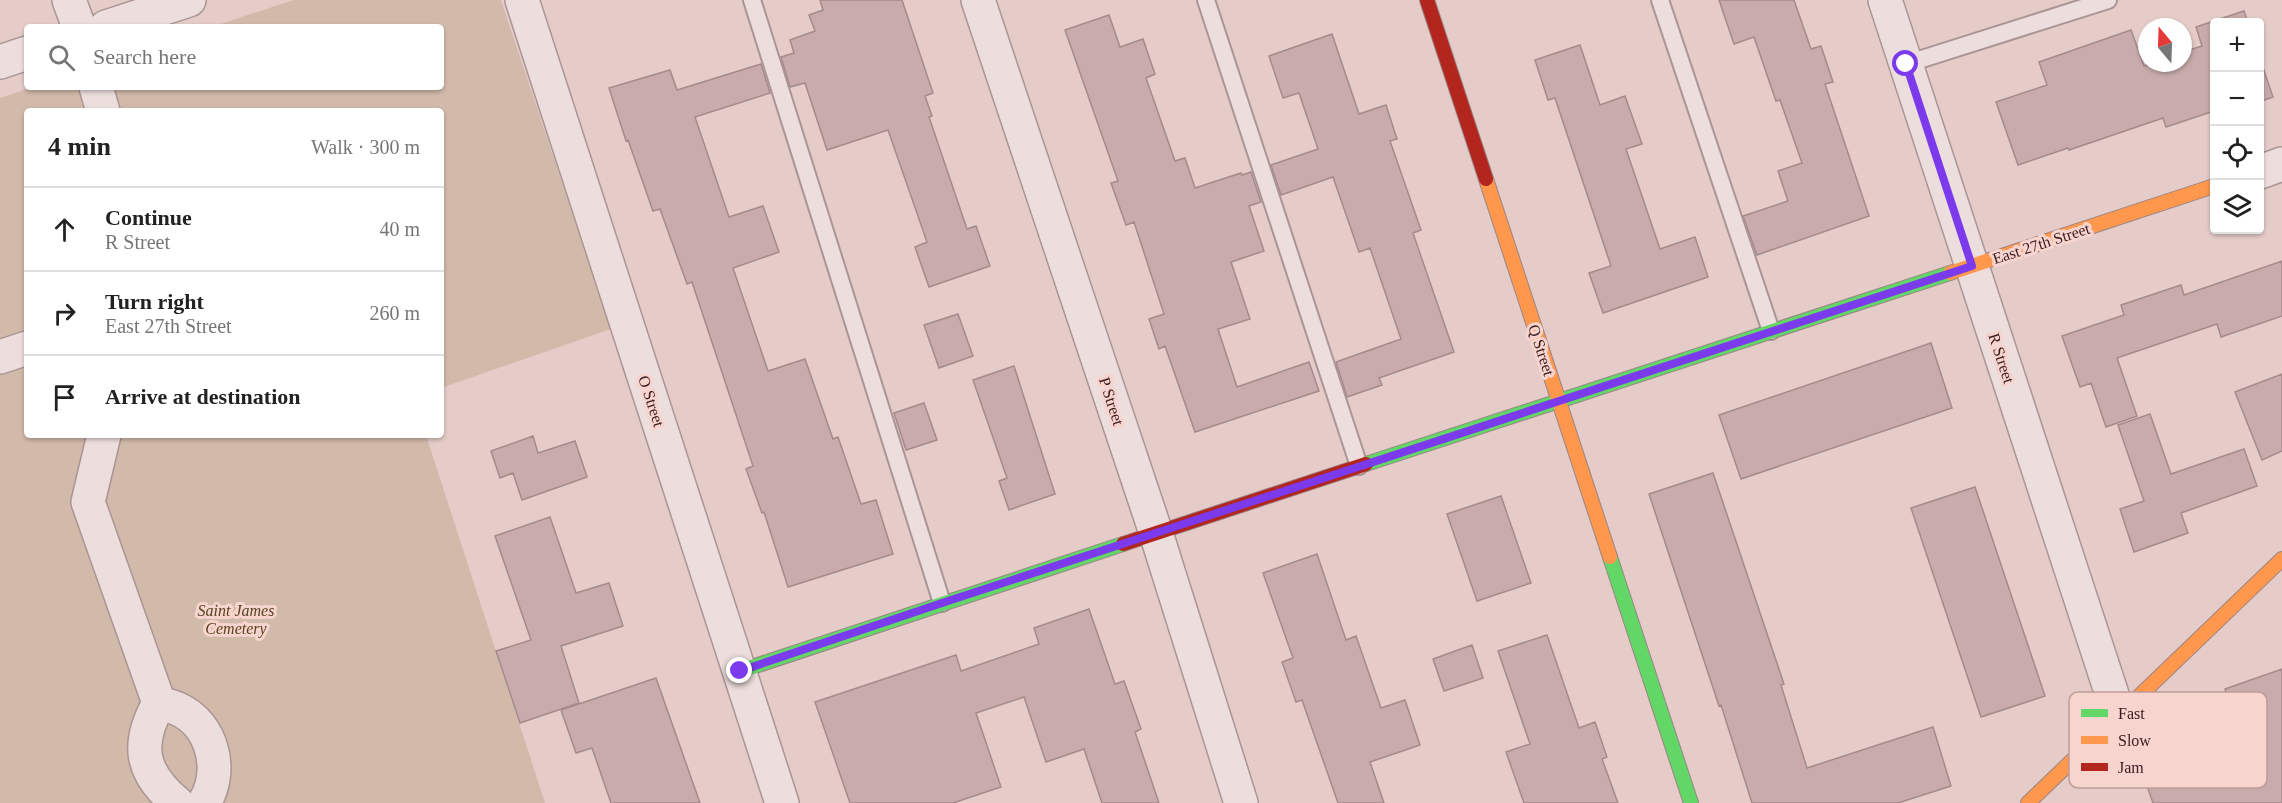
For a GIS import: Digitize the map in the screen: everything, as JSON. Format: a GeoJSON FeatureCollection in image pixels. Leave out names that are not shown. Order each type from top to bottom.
{"type":"FeatureCollection","features":[{"type":"Feature","properties":{"kind":"street"},"geometry":{"type":"LineString","coordinates":[[69,0],[78,24]]}},
{"type":"Feature","properties":{"kind":"street"},"geometry":{"type":"LineString","coordinates":[[115,24],[189,0]]}},
{"type":"Feature","properties":{"kind":"street","name":"O Street"},"geometry":{"type":"LineString","coordinates":[[522,0],[782,803]]}},
{"type":"Feature","properties":{"kind":"street","name":"P Street"},"geometry":{"type":"LineString","coordinates":[[978,0],[1156,532],[1241,803]]}},
{"type":"Feature","properties":{"kind":"street","name":"Q Street"},"geometry":{"type":"LineString","coordinates":[[1427,0],[1691,803]]}},
{"type":"Feature","properties":{"kind":"street","name":"R Street"},"geometry":{"type":"LineString","coordinates":[[1885,0],[2111,692]]}},
{"type":"Feature","properties":{"kind":"street"},"geometry":{"type":"LineString","coordinates":[[0,62],[24,54]]}},
{"type":"Feature","properties":{"kind":"street"},"geometry":{"type":"LineString","coordinates":[[97,90],[102,108]]}},
{"type":"Feature","properties":{"kind":"street"},"geometry":{"type":"LineString","coordinates":[[2264,170],[2282,164]]}},
{"type":"Feature","properties":{"kind":"street","name":"East 27th Street"},"geometry":{"type":"LineString","coordinates":[[740,671],[1156,532],[2210,187]]}},
{"type":"Feature","properties":{"kind":"street"},"geometry":{"type":"LineString","coordinates":[[0,357],[24,349]]}},
{"type":"Feature","properties":{"kind":"street"},"geometry":{"type":"LineString","coordinates":[[103,438],[88,502],[159,703],[148,723],[144,745],[148,768],[159,788],[177,803]]}},
{"type":"Feature","properties":{"kind":"street"},"geometry":{"type":"LineString","coordinates":[[2144,692],[2282,559]]}},
{"type":"Feature","properties":{"kind":"street"},"geometry":{"type":"LineString","coordinates":[[159,703],[179,709],[195,720],[207,737],[214,755],[215,775],[204,803]]}},
{"type":"Feature","properties":{"kind":"street"},"geometry":{"type":"LineString","coordinates":[[2028,803],[2069,764]]}},
{"type":"Feature","properties":{"kind":"lane"},"geometry":{"type":"LineString","coordinates":[[752,0],[942,603]]}},
{"type":"Feature","properties":{"kind":"lane"},"geometry":{"type":"LineString","coordinates":[[1206,0],[1359,466]]}},
{"type":"Feature","properties":{"kind":"lane"},"geometry":{"type":"LineString","coordinates":[[1660,0],[1771,331]]}},
{"type":"Feature","properties":{"kind":"lane"},"geometry":{"type":"LineString","coordinates":[[1906,64],[2108,0]]}},
{"type":"Feature","properties":{"kind":"green space","name":"Saint James Cemetery"},"geometry":{"type":"Polygon","coordinates":[[[293,0],[501,0],[611,329],[444,387],[444,108],[24,108],[24,438],[427,438],[545,803],[0,803],[0,98],[24,90],[444,90],[444,24],[221,24],[293,0]]]}},
{"type":"Feature","properties":{"kind":"building"},"geometry":{"type":"Polygon","coordinates":[[[820,0],[902,0],[933,93],[925,96],[932,116],[929,117],[967,229],[976,226],[990,266],[929,287],[915,247],[927,242],[888,130],[827,150],[805,83],[790,87],[781,57],[794,53],[790,40],[815,31],[809,15],[823,10],[820,0]]]}},
{"type":"Feature","properties":{"kind":"building"},"geometry":{"type":"Polygon","coordinates":[[[1719,0],[1794,0],[1811,49],[1821,46],[1833,82],[1825,84],[1869,216],[1757,255],[1743,216],[1788,201],[1778,171],[1802,163],[1780,100],[1776,101],[1754,37],[1734,44],[1719,0]]]}},
{"type":"Feature","properties":{"kind":"building"},"geometry":{"type":"Polygon","coordinates":[[[2244,11],[2247,18],[2223,18],[2244,11]]]}},
{"type":"Feature","properties":{"kind":"building"},"geometry":{"type":"Polygon","coordinates":[[[1109,15],[1120,47],[1143,39],[1155,74],[1146,78],[1175,161],[1185,158],[1195,188],[1251,172],[1261,202],[1249,206],[1264,251],[1231,262],[1250,319],[1218,329],[1237,387],[1309,362],[1319,391],[1195,432],[1165,346],[1159,349],[1149,319],[1164,314],[1134,222],[1126,225],[1111,183],[1118,181],[1065,30],[1109,15]]]}},
{"type":"Feature","properties":{"kind":"building"},"geometry":{"type":"Polygon","coordinates":[[[2210,22],[2210,112],[2166,127],[2163,118],[2018,165],[1996,102],[2047,85],[2039,62],[2131,30],[2138,49],[2138,72],[2192,72],[2192,49],[2202,46],[2196,27],[2210,22]]]}},
{"type":"Feature","properties":{"kind":"building"},"geometry":{"type":"Polygon","coordinates":[[[1332,34],[1359,114],[1386,105],[1397,139],[1390,141],[1421,230],[1413,233],[1454,352],[1379,378],[1382,385],[1347,397],[1336,362],[1401,339],[1370,248],[1359,252],[1333,177],[1281,195],[1271,165],[1318,149],[1299,93],[1283,98],[1269,56],[1332,34]]]}},
{"type":"Feature","properties":{"kind":"building"},"geometry":{"type":"Polygon","coordinates":[[[1580,45],[1600,105],[1625,96],[1642,144],[1626,149],[1660,249],[1695,237],[1708,277],[1603,313],[1589,273],[1611,266],[1555,98],[1548,100],[1535,60],[1580,45]]]}},
{"type":"Feature","properties":{"kind":"building"},"geometry":{"type":"Polygon","coordinates":[[[761,64],[770,93],[695,117],[729,217],[763,206],[779,252],[733,268],[768,371],[805,359],[833,439],[838,437],[861,504],[876,500],[893,554],[788,587],[764,512],[762,513],[746,469],[753,466],[692,282],[687,284],[660,209],[653,211],[628,140],[626,141],[609,88],[670,70],[677,90],[761,64]]]}},
{"type":"Feature","properties":{"kind":"building"},"geometry":{"type":"Polygon","coordinates":[[[2264,71],[2273,97],[2264,100],[2264,71]]]}},
{"type":"Feature","properties":{"kind":"building"},"geometry":{"type":"Polygon","coordinates":[[[2282,261],[2282,316],[2221,337],[2217,324],[2117,358],[2137,416],[2106,427],[2091,383],[2080,387],[2062,336],[2124,315],[2121,305],[2181,285],[2184,295],[2282,261]]]}},
{"type":"Feature","properties":{"kind":"building"},"geometry":{"type":"Polygon","coordinates":[[[958,314],[973,356],[939,368],[924,325],[958,314]]]}},
{"type":"Feature","properties":{"kind":"building"},"geometry":{"type":"Polygon","coordinates":[[[1931,343],[1952,408],[1741,479],[1719,415],[1931,343]]]}},
{"type":"Feature","properties":{"kind":"building"},"geometry":{"type":"Polygon","coordinates":[[[1014,366],[1055,494],[1009,510],[999,481],[1007,478],[973,380],[1014,366]]]}},
{"type":"Feature","properties":{"kind":"building"},"geometry":{"type":"Polygon","coordinates":[[[2282,374],[2282,451],[2262,460],[2235,392],[2282,374]]]}},
{"type":"Feature","properties":{"kind":"building"},"geometry":{"type":"Polygon","coordinates":[[[924,403],[937,440],[906,450],[894,413],[924,403]]]}},
{"type":"Feature","properties":{"kind":"building"},"geometry":{"type":"Polygon","coordinates":[[[2150,414],[2171,474],[2244,449],[2257,486],[2181,513],[2188,533],[2134,552],[2120,509],[2144,501],[2118,425],[2150,414]]]}},
{"type":"Feature","properties":{"kind":"building"},"geometry":{"type":"Polygon","coordinates":[[[533,436],[538,453],[575,441],[587,477],[522,500],[513,473],[500,478],[491,451],[533,436]]]}},
{"type":"Feature","properties":{"kind":"building"},"geometry":{"type":"Polygon","coordinates":[[[1713,473],[1784,684],[1781,685],[1807,768],[1933,727],[1951,786],[1898,803],[1752,803],[1649,494],[1713,473]]]}},
{"type":"Feature","properties":{"kind":"building"},"geometry":{"type":"Polygon","coordinates":[[[1975,487],[2045,696],[1981,717],[1911,508],[1975,487]]]}},
{"type":"Feature","properties":{"kind":"building"},"geometry":{"type":"Polygon","coordinates":[[[1501,496],[1531,583],[1477,601],[1447,514],[1501,496]]]}},
{"type":"Feature","properties":{"kind":"building"},"geometry":{"type":"Polygon","coordinates":[[[550,517],[576,593],[609,583],[623,626],[561,646],[579,703],[520,723],[496,651],[531,640],[495,536],[550,517]]]}},
{"type":"Feature","properties":{"kind":"building"},"geometry":{"type":"Polygon","coordinates":[[[1317,554],[1346,640],[1356,636],[1381,708],[1405,700],[1420,745],[1370,762],[1384,803],[1338,803],[1302,700],[1296,702],[1282,662],[1293,658],[1263,573],[1317,554]]]}},
{"type":"Feature","properties":{"kind":"building"},"geometry":{"type":"Polygon","coordinates":[[[1089,609],[1115,684],[1124,681],[1141,729],[1135,732],[1159,803],[1102,803],[1084,749],[1046,762],[1024,697],[976,713],[1001,787],[953,803],[850,803],[815,702],[956,655],[961,671],[1039,644],[1034,628],[1089,609]]]}},
{"type":"Feature","properties":{"kind":"building"},"geometry":{"type":"Polygon","coordinates":[[[1547,635],[1579,728],[1595,722],[1607,757],[1602,759],[1618,803],[1524,803],[1506,752],[1530,744],[1498,651],[1547,635]]]}},
{"type":"Feature","properties":{"kind":"building"},"geometry":{"type":"Polygon","coordinates":[[[1472,645],[1483,678],[1444,691],[1433,659],[1472,645]]]}},
{"type":"Feature","properties":{"kind":"building"},"geometry":{"type":"Polygon","coordinates":[[[2282,669],[2282,803],[2153,803],[2148,788],[2267,788],[2267,692],[2226,692],[2225,689],[2282,669]]]}},
{"type":"Feature","properties":{"kind":"building"},"geometry":{"type":"Polygon","coordinates":[[[656,678],[700,803],[611,803],[592,748],[576,753],[561,710],[656,678]]]}},
{"type":"Feature","properties":{"kind":"traffic: fast"},"geometry":{"type":"LineString","coordinates":[[1366,464],[1950,273]]}},
{"type":"Feature","properties":{"kind":"traffic: fast"},"geometry":{"type":"LineString","coordinates":[[740,671],[1123,544]]}},
{"type":"Feature","properties":{"kind":"traffic: fast"},"geometry":{"type":"LineString","coordinates":[[1610,557],[1691,803]]}},
{"type":"Feature","properties":{"kind":"traffic: slow"},"geometry":{"type":"LineString","coordinates":[[1486,179],[1610,557]]}},
{"type":"Feature","properties":{"kind":"traffic: slow"},"geometry":{"type":"LineString","coordinates":[[1950,273],[2210,187]]}},
{"type":"Feature","properties":{"kind":"traffic: slow"},"geometry":{"type":"LineString","coordinates":[[2144,692],[2282,559]]}},
{"type":"Feature","properties":{"kind":"traffic: slow"},"geometry":{"type":"LineString","coordinates":[[2028,803],[2069,764]]}},
{"type":"Feature","properties":{"kind":"traffic: jam"},"geometry":{"type":"LineString","coordinates":[[1427,0],[1486,179]]}},
{"type":"Feature","properties":{"kind":"traffic: jam"},"geometry":{"type":"LineString","coordinates":[[1123,544],[1366,464]]}},
{"type":"Feature","properties":{"kind":"route"},"geometry":{"type":"LineString","coordinates":[[740,671],[1972,266],[1906,64]]}}]}
